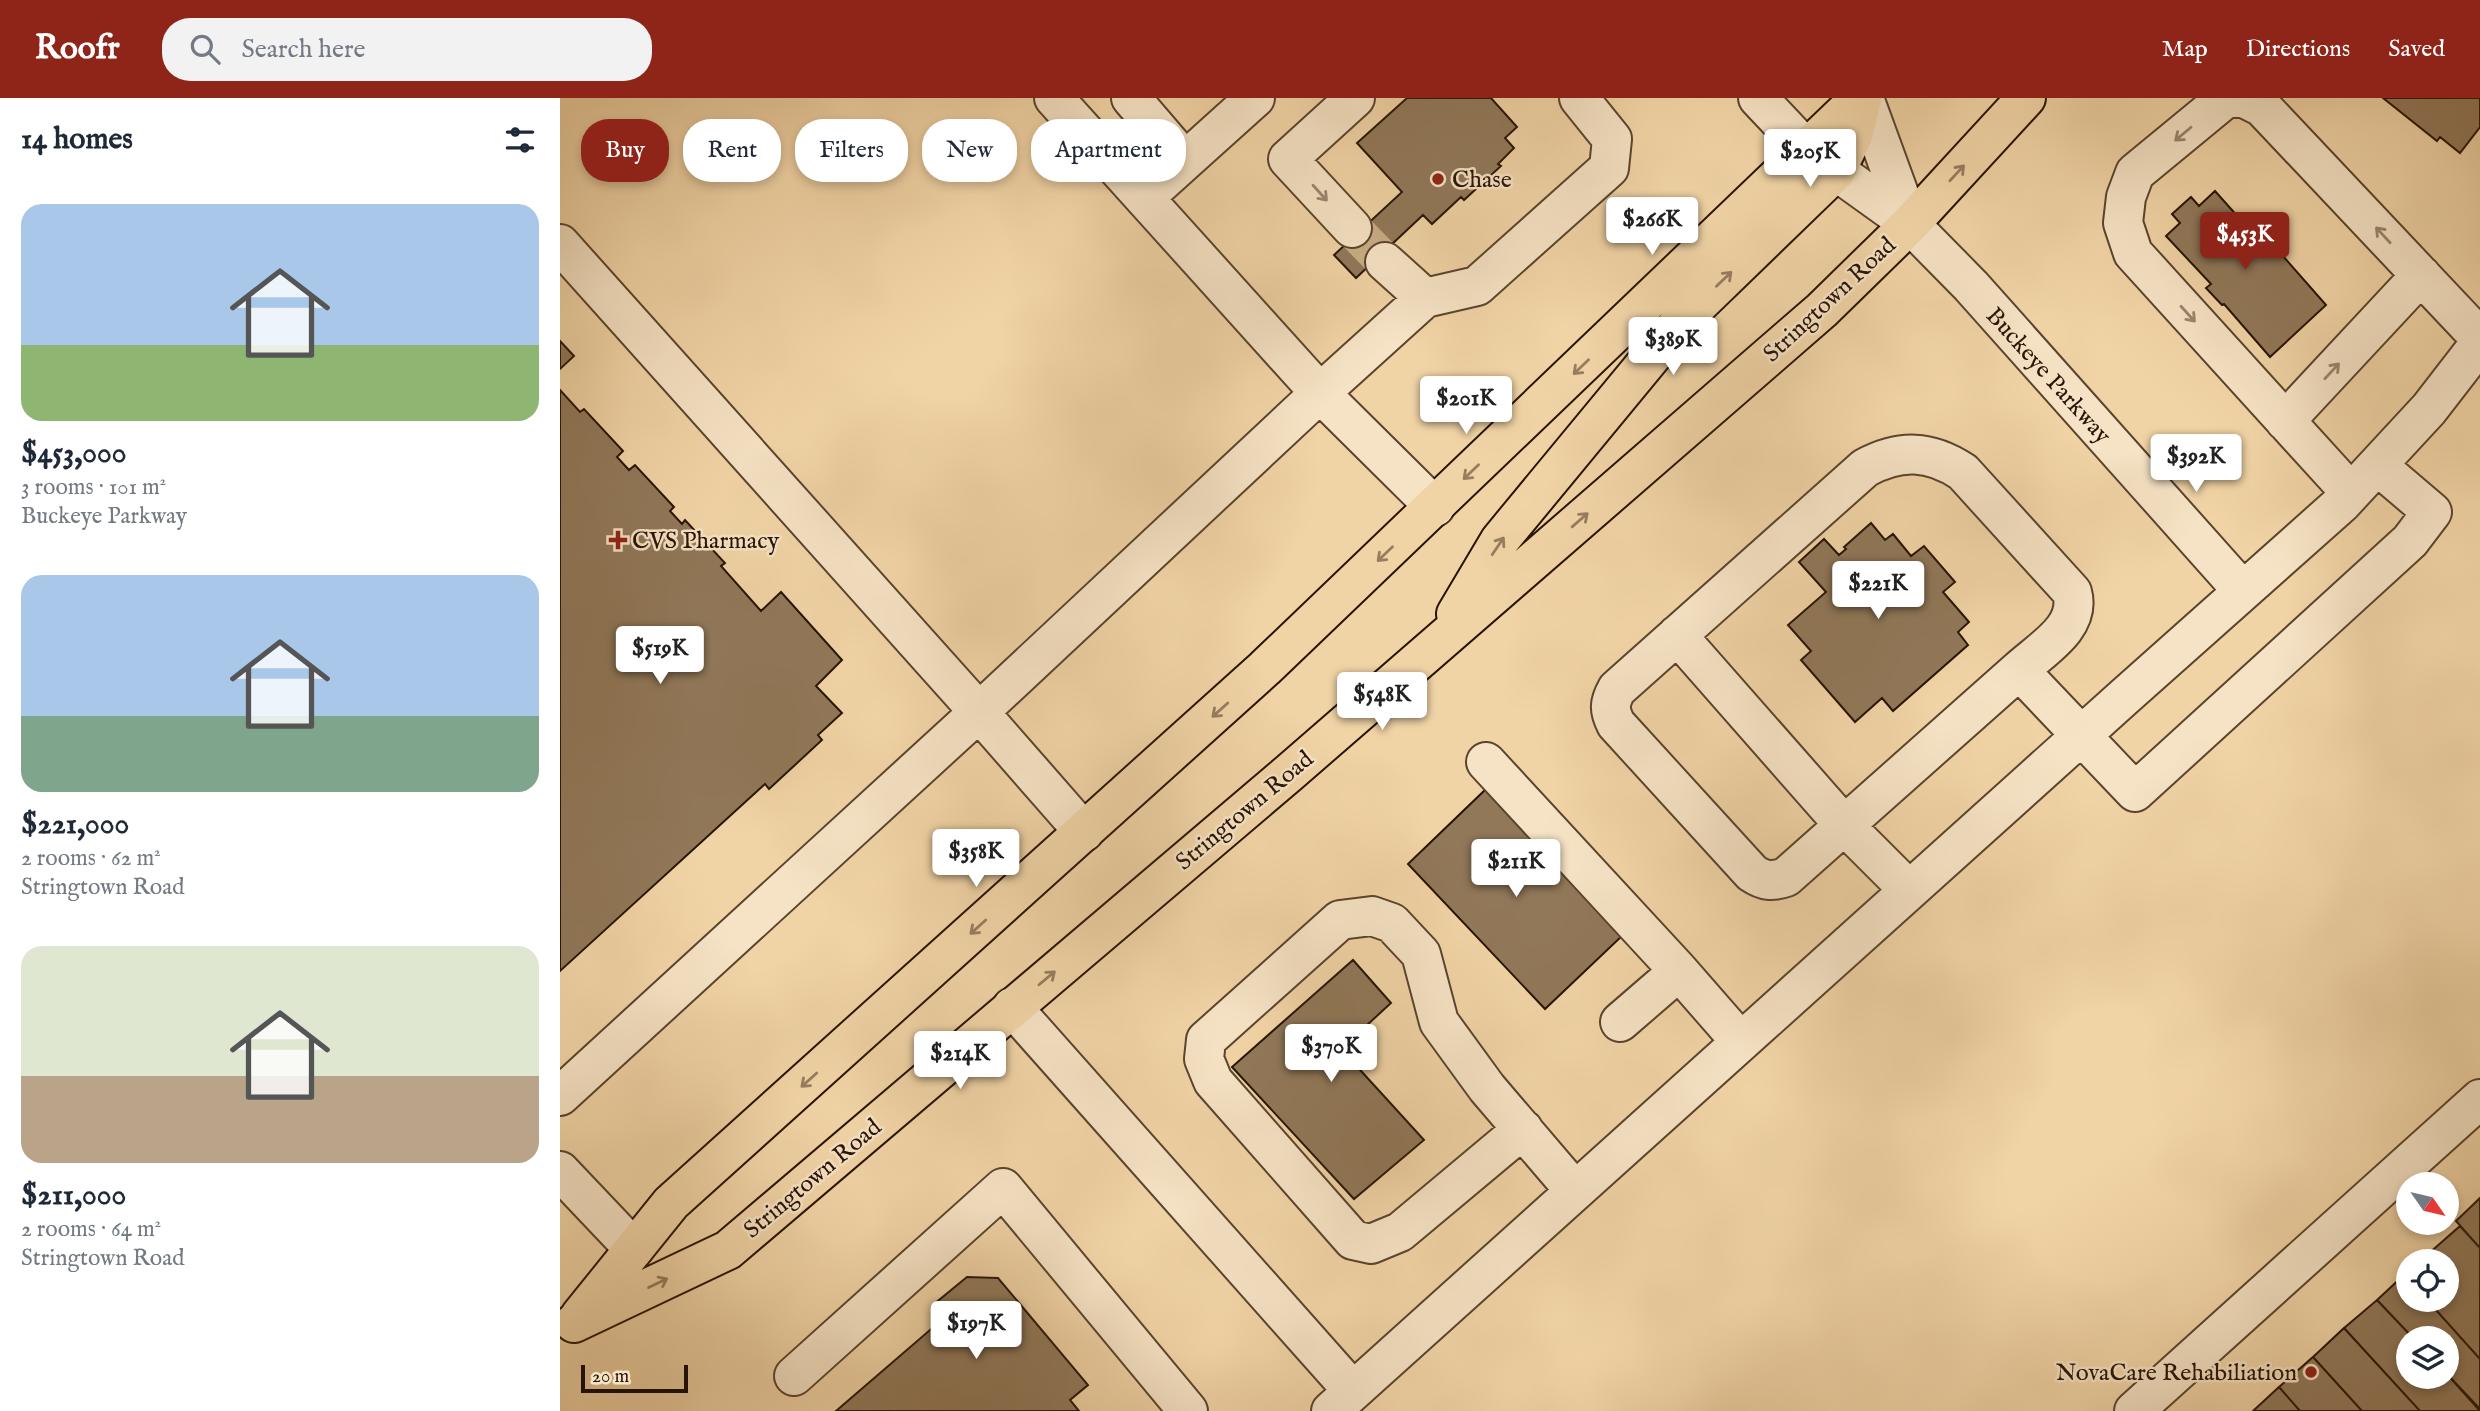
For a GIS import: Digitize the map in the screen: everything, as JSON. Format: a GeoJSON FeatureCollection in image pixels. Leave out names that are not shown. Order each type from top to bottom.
{"type":"FeatureCollection","features":[{"type":"Feature","properties":{"kind":"main road","name":"Stringtown Road"},"geometry":{"type":"LineString","coordinates":[[567,1329],[671,1203],[1265,668],[1435,507],[1821,160],[1862,98]]}},
{"type":"Feature","properties":{"kind":"main road","name":"Stringtown Road"},"geometry":{"type":"LineString","coordinates":[[567,1329],[728,1250],[1436,645],[1822,310],[1910,224],[2026,98]]}},
{"type":"Feature","properties":{"kind":"main road"},"geometry":{"type":"LineString","coordinates":[[1436,645],[1500,541],[1680,321],[1821,160]]}},
{"type":"Feature","properties":{"kind":"street"},"geometry":{"type":"LineString","coordinates":[[1054,98],[1320,393],[1435,507]]}},
{"type":"Feature","properties":{"kind":"street"},"geometry":{"type":"LineString","coordinates":[[1131,98],[1149,119]]}},
{"type":"Feature","properties":{"kind":"street"},"geometry":{"type":"LineString","coordinates":[[1186,160],[1255,98]]}},
{"type":"Feature","properties":{"kind":"street"},"geometry":{"type":"LineString","coordinates":[[1352,228],[1289,159],[1355,98]]}},
{"type":"Feature","properties":{"kind":"street"},"geometry":{"type":"LineString","coordinates":[[560,1096],[1425,298],[1477,286],[1609,168],[1612,139],[1579,98]]}},
{"type":"Feature","properties":{"kind":"street","name":"Buckeye Parkway"},"geometry":{"type":"LineString","coordinates":[[1758,98],[1821,160],[1910,224],[1970,286],[2242,590]]}},
{"type":"Feature","properties":{"kind":"street","name":"Buckeye Parkway"},"geometry":{"type":"LineString","coordinates":[[1862,98],[1910,224]]}},
{"type":"Feature","properties":{"kind":"street"},"geometry":{"type":"LineString","coordinates":[[2238,98],[2225,98],[2135,173],[2126,197],[2123,223],[2133,253],[2351,493]]}},
{"type":"Feature","properties":{"kind":"street"},"geometry":{"type":"LineString","coordinates":[[2244,98],[2262,107],[2480,338]]}},
{"type":"Feature","properties":{"kind":"street"},"geometry":{"type":"LineString","coordinates":[[1144,198],[1162,182]]}},
{"type":"Feature","properties":{"kind":"street"},"geometry":{"type":"LineString","coordinates":[[560,244],[1084,832]]}},
{"type":"Feature","properties":{"kind":"street"},"geometry":{"type":"LineString","coordinates":[[1385,262],[1425,298]]}},
{"type":"Feature","properties":{"kind":"street"},"geometry":{"type":"LineString","coordinates":[[2285,421],[2421,275]]}},
{"type":"Feature","properties":{"kind":"street"},"geometry":{"type":"LineString","coordinates":[[1013,1007],[1343,1401],[2351,493],[2429,409],[2480,343]]}},
{"type":"Feature","properties":{"kind":"street"},"geometry":{"type":"LineString","coordinates":[[1925,455],[1946,461],[1963,472],[2072,592],[2076,603],[2073,617],[2066,627],[2019,670],[1786,877],[1774,881],[1762,879],[1752,873],[1616,724],[1610,713],[1610,700],[1617,689],[1865,468],[1883,458],[1925,455]]}},
{"type":"Feature","properties":{"kind":"street"},"geometry":{"type":"LineString","coordinates":[[2019,670],[2135,792],[2410,541],[2432,512],[2378,466]]}},
{"type":"Feature","properties":{"kind":"street"},"geometry":{"type":"LineString","coordinates":[[1677,635],[1844,825],[1909,890]]}},
{"type":"Feature","properties":{"kind":"street"},"geometry":{"type":"LineString","coordinates":[[1486,762],[1741,1042]]}},
{"type":"Feature","properties":{"kind":"street"},"geometry":{"type":"LineString","coordinates":[[1523,1129],[1400,1232],[1371,1244],[1353,1240],[1213,1081],[1204,1059],[1206,1040],[1340,920],[1372,915],[1392,923],[1421,954],[1439,1022],[1487,1088],[1523,1129],[1575,1191]]}},
{"type":"Feature","properties":{"kind":"street"},"geometry":{"type":"LineString","coordinates":[[1620,1022],[1679,971]]}},
{"type":"Feature","properties":{"kind":"street"},"geometry":{"type":"LineString","coordinates":[[2134,1411],[2480,1099]]}},
{"type":"Feature","properties":{"kind":"street"},"geometry":{"type":"LineString","coordinates":[[560,1171],[634,1249]]}},
{"type":"Feature","properties":{"kind":"street"},"geometry":{"type":"LineString","coordinates":[[794,1376],[1003,1188],[1186,1410]]}},
{"type":"Feature","properties":{"kind":"building","name":"Chase"},"geometry":{"type":"Polygon","coordinates":[[[1407,98],[1491,98],[1517,127],[1505,138],[1514,148],[1498,164],[1501,166],[1464,200],[1461,197],[1432,224],[1423,215],[1356,278],[1334,255],[1402,192],[1357,143],[1407,98]]]}},
{"type":"Feature","properties":{"kind":"building"},"geometry":{"type":"Polygon","coordinates":[[[2383,98],[2480,98],[2480,127],[2460,153],[2440,137],[2437,141],[2383,98]]]}},
{"type":"Feature","properties":{"kind":"building"},"geometry":{"type":"Polygon","coordinates":[[[2215,191],[2247,227],[2253,222],[2326,305],[2270,357],[2224,304],[2206,288],[2211,284],[2166,236],[2180,223],[2172,214],[2191,197],[2199,206],[2215,191]]]}},
{"type":"Feature","properties":{"kind":"building"},"geometry":{"type":"Polygon","coordinates":[[[560,341],[574,356],[560,369],[560,341]]]}},
{"type":"Feature","properties":{"kind":"building"},"geometry":{"type":"Polygon","coordinates":[[[560,390],[580,412],[584,409],[623,451],[617,457],[629,470],[635,465],[674,507],[670,511],[682,524],[685,520],[725,563],[721,566],[761,611],[781,592],[842,660],[816,686],[842,713],[818,735],[822,740],[769,789],[765,784],[560,971],[560,390]]]}},
{"type":"Feature","properties":{"kind":"building"},"geometry":{"type":"Polygon","coordinates":[[[1871,523],[1885,540],[1893,534],[1911,556],[1924,546],[1955,582],[1943,592],[1969,622],[1958,632],[1968,645],[1893,711],[1882,698],[1855,722],[1801,660],[1811,651],[1788,625],[1826,592],[1799,562],[1824,539],[1839,555],[1846,549],[1844,547],[1871,523]]]}},
{"type":"Feature","properties":{"kind":"building"},"geometry":{"type":"Polygon","coordinates":[[[1486,789],[1624,934],[1545,1009],[1408,864],[1486,789]]]}},
{"type":"Feature","properties":{"kind":"building"},"geometry":{"type":"Polygon","coordinates":[[[1353,960],[1391,1003],[1341,1049],[1424,1140],[1354,1199],[1232,1067],[1353,960]]]}},
{"type":"Feature","properties":{"kind":"building"},"geometry":{"type":"Polygon","coordinates":[[[2480,1198],[2480,1248],[2459,1224],[2459,1218],[2480,1198]]]}},
{"type":"Feature","properties":{"kind":"building"},"geometry":{"type":"Polygon","coordinates":[[[2459,1227],[2480,1248],[2480,1359],[2459,1336],[2459,1326],[2450,1326],[2438,1312],[2459,1312],[2459,1249],[2434,1249],[2449,1236],[2459,1236],[2459,1227]]]}},
{"type":"Feature","properties":{"kind":"building"},"geometry":{"type":"Polygon","coordinates":[[[967,1277],[998,1278],[1088,1385],[1070,1400],[1079,1411],[836,1411],[944,1318],[933,1305],[967,1277]]]}},
{"type":"Feature","properties":{"kind":"building"},"geometry":{"type":"Polygon","coordinates":[[[2396,1282],[2396,1312],[2438,1312],[2450,1326],[2402,1326],[2377,1300],[2396,1282]]]}},
{"type":"Feature","properties":{"kind":"building"},"geometry":{"type":"Polygon","coordinates":[[[2377,1300],[2402,1326],[2396,1326],[2396,1385],[2344,1328],[2377,1300]]]}},
{"type":"Feature","properties":{"kind":"building"},"geometry":{"type":"Polygon","coordinates":[[[2344,1328],[2396,1385],[2396,1389],[2400,1389],[2420,1411],[2362,1411],[2313,1357],[2344,1328]]]}},
{"type":"Feature","properties":{"kind":"building"},"geometry":{"type":"Polygon","coordinates":[[[2459,1336],[2480,1359],[2480,1409],[2459,1387],[2459,1336]]]}},
{"type":"Feature","properties":{"kind":"building","name":"NovaCare Rehabiliation"},"geometry":{"type":"Polygon","coordinates":[[[2313,1357],[2362,1411],[2300,1411],[2279,1387],[2313,1357]]]}},
{"type":"Feature","properties":{"kind":"building"},"geometry":{"type":"Polygon","coordinates":[[[2279,1387],[2300,1411],[2253,1411],[2279,1387]]]}},
{"type":"Feature","properties":{"kind":"building"},"geometry":{"type":"Polygon","coordinates":[[[2459,1388],[2480,1411],[2420,1411],[2400,1389],[2459,1388]]]}},
{"type":"Feature","properties":{"kind":"tunnel"},"geometry":{"type":"LineString","coordinates":[[1352,228],[1385,262]]}},
{"type":"Feature","properties":{"kind":"place","name":"Chase"},"geometry":{"type":"Point","coordinates":[1438,179]}},
{"type":"Feature","properties":{"kind":"place","name":"CVS Pharmacy"},"geometry":{"type":"Point","coordinates":[618,540]}},
{"type":"Feature","properties":{"kind":"place","name":"NovaCare Rehabiliation"},"geometry":{"type":"Point","coordinates":[2311,1372]}}]}
